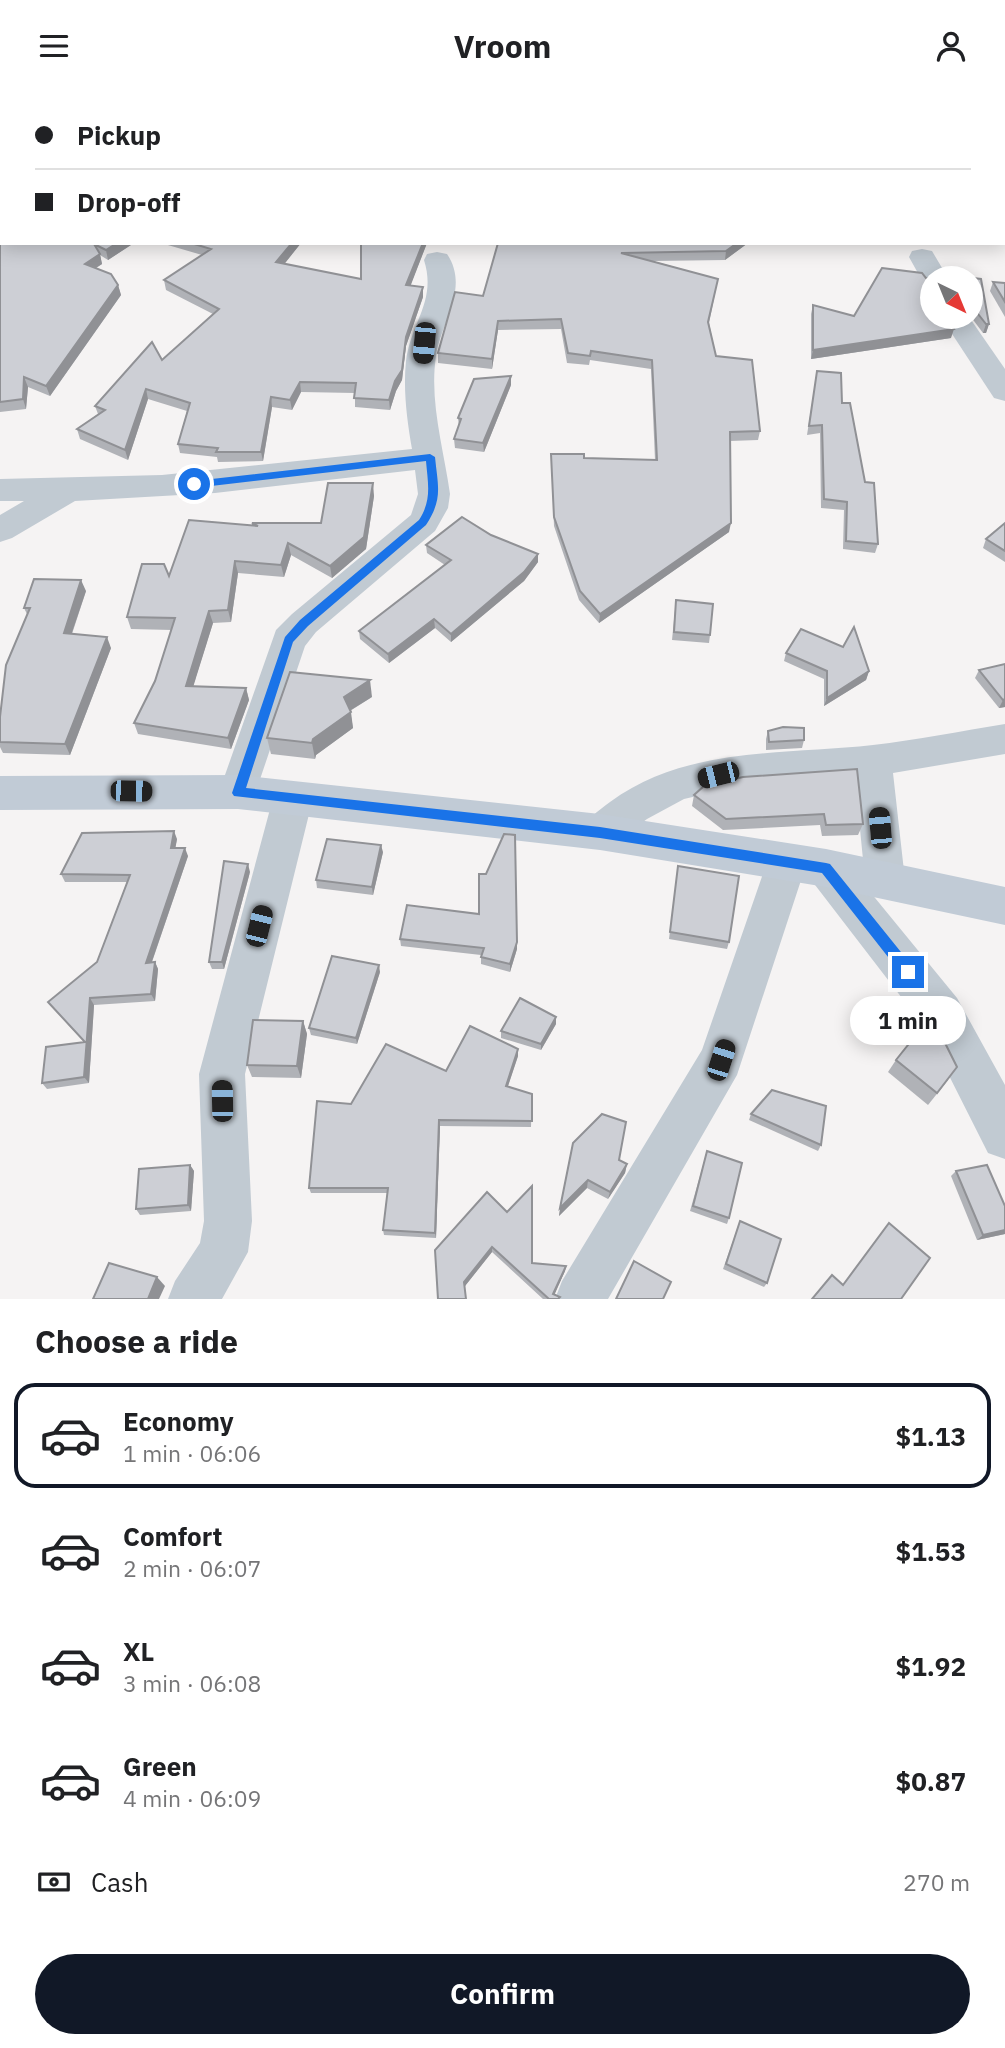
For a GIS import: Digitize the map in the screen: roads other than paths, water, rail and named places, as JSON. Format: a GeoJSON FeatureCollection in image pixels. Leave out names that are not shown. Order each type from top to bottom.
{"type":"FeatureCollection","features":[{"type":"Feature","properties":{"kind":"street"},"geometry":{"type":"LineString","coordinates":[[239,793],[289,640],[304,623],[423,523],[432,507],[434,494],[420,382],[424,343],[440,305],[444,278],[437,260]]}},
{"type":"Feature","properties":{"kind":"street"},"geometry":{"type":"LineString","coordinates":[[964,329],[1005,391]]}},
{"type":"Feature","properties":{"kind":"street"},"geometry":{"type":"LineString","coordinates":[[0,490],[66,492],[220,482],[430,457]]}},
{"type":"Feature","properties":{"kind":"street"},"geometry":{"type":"LineString","coordinates":[[0,530],[66,492]]}},
{"type":"Feature","properties":{"kind":"street"},"geometry":{"type":"LineString","coordinates":[[600,832],[633,807],[675,785],[740,770],[873,761],[1005,739]]}},
{"type":"Feature","properties":{"kind":"street"},"geometry":{"type":"LineString","coordinates":[[873,761],[885,880]]}},
{"type":"Feature","properties":{"kind":"street"},"geometry":{"type":"LineString","coordinates":[[0,793],[239,793],[600,832],[807,865],[1005,906]]}},
{"type":"Feature","properties":{"kind":"street"},"geometry":{"type":"LineString","coordinates":[[192,1299],[223,1252],[228,1221],[222,1074],[293,798]]}},
{"type":"Feature","properties":{"kind":"street"},"geometry":{"type":"LineString","coordinates":[[807,865],[941,1013],[1005,1136]]}},
{"type":"Feature","properties":{"kind":"street"},"geometry":{"type":"LineString","coordinates":[[580,1299],[721,1060],[807,865]]}}]}
